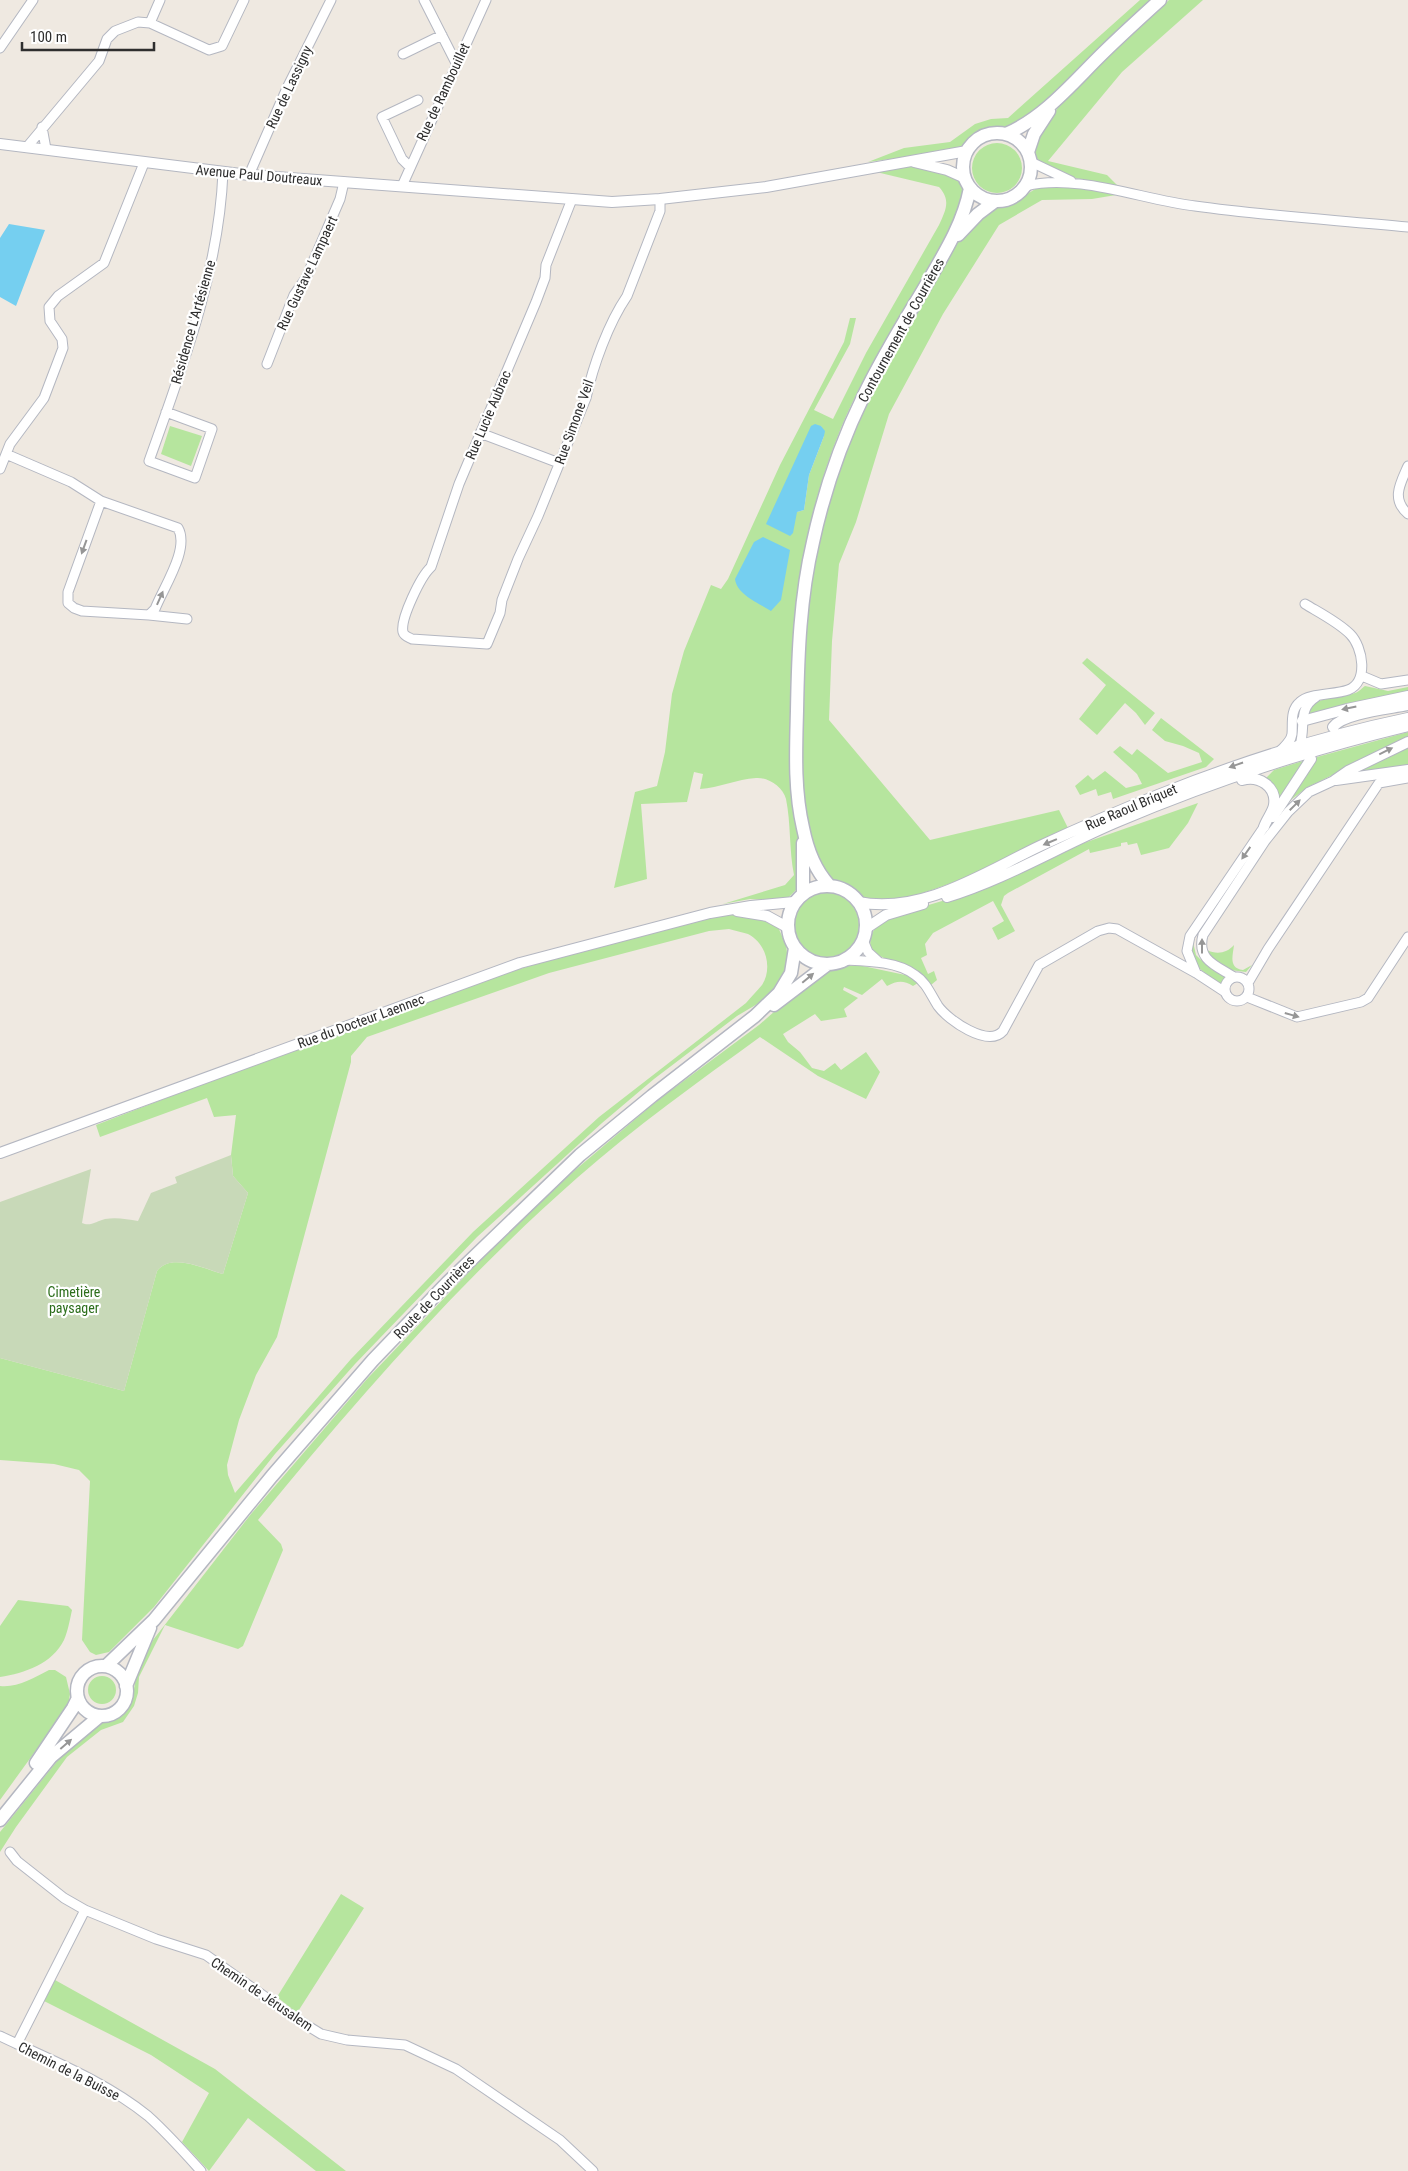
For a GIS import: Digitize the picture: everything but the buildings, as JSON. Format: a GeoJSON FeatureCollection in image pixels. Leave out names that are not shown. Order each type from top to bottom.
{"type":"FeatureCollection","features":[{"type":"Feature","properties":{"kind":"main road"},"geometry":{"type":"LineString","coordinates":[[1058,99],[1038,127],[1029,157],[1031,174],[1022,192],[1009,200],[994,202],[980,197],[967,183],[963,164],[967,151],[977,140],[991,134],[1006,134],[1024,125],[1058,99],[1160,0]]}},
{"type":"Feature","properties":{"kind":"main road"},"geometry":{"type":"LineString","coordinates":[[1006,134],[1019,141],[1029,157]]}},
{"type":"Feature","properties":{"kind":"main road","name":"Contournement de Courrières"},"geometry":{"type":"LineString","coordinates":[[799,897],[803,830],[797,778],[798,662],[812,543],[826,489],[846,434],[884,356],[951,242],[966,206],[967,183]]}},
{"type":"Feature","properties":{"kind":"main road","name":"Contournement de Courrières"},"geometry":{"type":"LineString","coordinates":[[951,242],[978,214],[994,202]]}},
{"type":"Feature","properties":{"kind":"main road","name":"Contournement de Courrières"},"geometry":{"type":"LineString","coordinates":[[803,830],[818,871],[829,885]]}},
{"type":"Feature","properties":{"kind":"main road"},"geometry":{"type":"LineString","coordinates":[[829,885],[844,890],[858,902],[864,915],[864,935],[855,952],[844,960],[828,964],[810,960],[795,948],[787,927],[789,914],[799,897],[820,886],[829,885]]}},
{"type":"Feature","properties":{"kind":"main road","name":"Route de Courrières"},"geometry":{"type":"LineString","coordinates":[[106,1666],[154,1620],[272,1476],[373,1360],[448,1282],[580,1155],[755,1016],[779,993],[789,979],[795,948]]}},
{"type":"Feature","properties":{"kind":"main road","name":"Route de Courrières"},"geometry":{"type":"LineString","coordinates":[[755,1016],[784,999],[828,964]]}},
{"type":"Feature","properties":{"kind":"main road","name":"Route de Courrières"},"geometry":{"type":"LineString","coordinates":[[126,1686],[154,1620]]}},
{"type":"Feature","properties":{"kind":"main road"},"geometry":{"type":"LineString","coordinates":[[0,1809],[46,1750],[78,1698],[78,1683],[81,1676],[94,1667],[106,1666],[118,1671],[123,1677],[127,1692],[121,1707],[115,1712],[100,1716],[51,1757],[0,1820]]}},
{"type":"Feature","properties":{"kind":"main road"},"geometry":{"type":"LineString","coordinates":[[78,1698],[86,1710],[100,1716]]}},
{"type":"Feature","properties":{"kind":"street"},"geometry":{"type":"LineString","coordinates":[[0,48],[33,0]]}},
{"type":"Feature","properties":{"kind":"street"},"geometry":{"type":"LineString","coordinates":[[150,23],[160,0]]}},
{"type":"Feature","properties":{"kind":"street"},"geometry":{"type":"LineString","coordinates":[[27,147],[98,61],[106,39],[115,31],[138,22],[150,23],[210,50],[222,46],[244,0]]}},
{"type":"Feature","properties":{"kind":"street","name":"Rue de Lassigny"},"geometry":{"type":"LineString","coordinates":[[249,175],[287,88],[330,0]]}},
{"type":"Feature","properties":{"kind":"street"},"geometry":{"type":"LineString","coordinates":[[424,0],[456,63]]}},
{"type":"Feature","properties":{"kind":"street","name":"Rue de Rambouillet"},"geometry":{"type":"LineString","coordinates":[[402,186],[409,166],[486,0]]}},
{"type":"Feature","properties":{"kind":"street"},"geometry":{"type":"LineString","coordinates":[[403,54],[442,35]]}},
{"type":"Feature","properties":{"kind":"street"},"geometry":{"type":"LineString","coordinates":[[409,166],[402,159],[382,118],[418,100]]}},
{"type":"Feature","properties":{"kind":"street"},"geometry":{"type":"LineString","coordinates":[[42,127],[46,150]]}},
{"type":"Feature","properties":{"kind":"street","name":"Avenue Paul Doutreaux"},"geometry":{"type":"LineString","coordinates":[[0,144],[249,175],[612,202],[660,199],[766,186],[967,151]]}},
{"type":"Feature","properties":{"kind":"street"},"geometry":{"type":"LineString","coordinates":[[1029,157],[1076,183]]}},
{"type":"Feature","properties":{"kind":"street"},"geometry":{"type":"LineString","coordinates":[[911,162],[947,170],[967,183]]}},
{"type":"Feature","properties":{"kind":"street"},"geometry":{"type":"LineString","coordinates":[[0,469],[10,444],[44,398],[63,348],[62,339],[50,320],[49,307],[58,296],[104,263],[144,163]]}},
{"type":"Feature","properties":{"kind":"street","name":"Résidence L'Artésienne"},"geometry":{"type":"LineString","coordinates":[[166,412],[212,429],[195,478],[149,461],[195,324],[212,264],[222,196],[223,172]]}},
{"type":"Feature","properties":{"kind":"street","name":"Rue Gustave Lampaert"},"geometry":{"type":"LineString","coordinates":[[268,364],[294,295],[306,278],[340,199],[344,182]]}},
{"type":"Feature","properties":{"kind":"street"},"geometry":{"type":"LineString","coordinates":[[1026,186],[1044,182],[1076,183],[1194,206],[1408,227]]}},
{"type":"Feature","properties":{"kind":"street","name":"Rue Lucie Aubrac"},"geometry":{"type":"LineString","coordinates":[[487,644],[412,639],[405,636],[402,630],[406,612],[424,573],[430,567],[459,484],[536,302],[545,278],[546,265],[572,199]]}},
{"type":"Feature","properties":{"kind":"street","name":"Rue Simone Veil"},"geometry":{"type":"LineString","coordinates":[[487,644],[500,613],[502,600],[514,567],[538,516],[586,398],[590,378],[618,308],[626,296],[660,211],[660,199]]}},
{"type":"Feature","properties":{"kind":"street"},"geometry":{"type":"LineString","coordinates":[[480,433],[559,463]]}},
{"type":"Feature","properties":{"kind":"street"},"geometry":{"type":"LineString","coordinates":[[6,454],[71,482],[101,501],[178,528],[182,534],[183,543],[180,555],[155,609],[149,615]]}},
{"type":"Feature","properties":{"kind":"street"},"geometry":{"type":"LineString","coordinates":[[1408,466],[1397,495],[1400,505],[1408,514]]}},
{"type":"Feature","properties":{"kind":"street"},"geometry":{"type":"LineString","coordinates":[[101,501],[68,592],[68,603],[82,611],[188,619]]}},
{"type":"Feature","properties":{"kind":"street"},"geometry":{"type":"LineString","coordinates":[[1281,750],[1289,742],[1292,735],[1294,712],[1300,702],[1306,698],[1350,689],[1358,684],[1362,676],[1361,660],[1352,636],[1344,628],[1305,604]]}},
{"type":"Feature","properties":{"kind":"street"},"geometry":{"type":"LineString","coordinates":[[1362,676],[1381,684],[1408,680]]}},
{"type":"Feature","properties":{"kind":"street"},"geometry":{"type":"LineString","coordinates":[[1292,724],[1347,709],[1408,696]]}},
{"type":"Feature","properties":{"kind":"street"},"geometry":{"type":"LineString","coordinates":[[1264,827],[1271,821],[1304,753],[1302,721],[1305,707],[1316,697]]}},
{"type":"Feature","properties":{"kind":"street"},"geometry":{"type":"LineString","coordinates":[[1332,727],[1338,721],[1348,718],[1408,705]]}},
{"type":"Feature","properties":{"kind":"street","name":"Rue Raoul Briquet"},"geometry":{"type":"LineString","coordinates":[[858,902],[878,904],[914,900],[957,886],[1040,846],[1156,796],[1281,750],[1304,753],[1346,732],[1408,718]]}},
{"type":"Feature","properties":{"kind":"street","name":"Rue Raoul Briquet"},"geometry":{"type":"LineString","coordinates":[[864,935],[886,915],[985,884],[1118,822],[1304,753],[1408,726]]}},
{"type":"Feature","properties":{"kind":"street"},"geometry":{"type":"LineString","coordinates":[[1292,735],[1304,753]]}},
{"type":"Feature","properties":{"kind":"street"},"geometry":{"type":"LineString","coordinates":[[1248,983],[1244,979],[1234,977],[1205,958],[1201,947],[1203,935],[1265,841],[1288,812],[1309,792],[1408,742]]}},
{"type":"Feature","properties":{"kind":"street"},"geometry":{"type":"LineString","coordinates":[[1335,780],[1408,770]]}},
{"type":"Feature","properties":{"kind":"street"},"geometry":{"type":"LineString","coordinates":[[1196,973],[1187,951],[1190,936],[1264,827],[1274,804],[1273,796],[1268,786],[1254,778],[1226,781]]}},
{"type":"Feature","properties":{"kind":"street"},"geometry":{"type":"LineString","coordinates":[[844,960],[879,962],[916,975],[944,1013],[965,1027],[989,1038],[997,1036],[1003,1031],[1034,972],[1042,962],[1104,929],[1117,929],[1196,973],[1225,992],[1230,999],[1239,1002],[1247,997],[1248,983],[1268,949],[1378,783],[1408,778]]}},
{"type":"Feature","properties":{"kind":"street","name":"Rue du Docteur Laennec"},"geometry":{"type":"LineString","coordinates":[[0,1153],[520,963],[583,945],[728,909],[799,897]]}},
{"type":"Feature","properties":{"kind":"street","name":"Rue du Docteur Laennec"},"geometry":{"type":"LineString","coordinates":[[728,909],[767,916],[787,927]]}},
{"type":"Feature","properties":{"kind":"street"},"geometry":{"type":"LineString","coordinates":[[864,935],[868,952],[879,962]]}},
{"type":"Feature","properties":{"kind":"street"},"geometry":{"type":"LineString","coordinates":[[1247,997],[1297,1018],[1362,1002],[1368,998],[1408,936]]}},
{"type":"Feature","properties":{"kind":"street"},"geometry":{"type":"LineString","coordinates":[[1225,992],[1226,983],[1234,977]]}},
{"type":"Feature","properties":{"kind":"street","name":"Chemin de Jérusalem"},"geometry":{"type":"LineString","coordinates":[[10,1852],[16,1861],[64,1898],[85,1910],[206,1955],[295,2018],[321,2034],[347,2040],[405,2045],[456,2069],[560,2140],[593,2171]]}},
{"type":"Feature","properties":{"kind":"street"},"geometry":{"type":"LineString","coordinates":[[16,2044],[85,1910]]}},
{"type":"Feature","properties":{"kind":"street","name":"Chemin de la Buisse"},"geometry":{"type":"LineString","coordinates":[[0,2036],[92,2080],[125,2100],[148,2116],[201,2171]]}},
{"type":"Feature","properties":{"kind":"green space"},"geometry":{"type":"Polygon","coordinates":[[[1140,0],[1153,0],[1038,110],[1011,128],[992,128],[981,131],[962,147],[935,153],[868,162],[904,148],[950,142],[975,124],[991,119],[1008,118],[1140,0]]]}},
{"type":"Feature","properties":{"kind":"green space"},"geometry":{"type":"Polygon","coordinates":[[[1169,0],[1203,0],[1122,72],[1048,161],[1107,175],[1120,188],[1066,175],[1040,162],[1035,154],[1034,144],[1063,100],[1169,0]]]}},
{"type":"Feature","properties":{"kind":"green space"},"geometry":{"type":"Polygon","coordinates":[[[1002,143],[1015,150],[1021,158],[1021,178],[1015,186],[1007,192],[992,193],[979,186],[973,178],[972,163],[979,150],[987,144],[1002,143]]]}},
{"type":"Feature","properties":{"kind":"green space"},"geometry":{"type":"Polygon","coordinates":[[[908,166],[942,171],[951,174],[957,179],[962,186],[964,194],[956,221],[888,336],[853,401],[826,468],[814,509],[798,592],[791,677],[791,763],[800,845],[799,887],[787,899],[781,901],[750,899],[723,904],[785,885],[794,875],[786,799],[778,787],[770,781],[761,778],[700,789],[703,774],[694,772],[687,802],[641,804],[647,879],[614,888],[635,792],[657,786],[665,752],[672,694],[684,651],[711,585],[721,589],[728,579],[780,465],[844,342],[850,318],[856,318],[850,344],[814,410],[833,419],[866,353],[944,215],[946,201],[939,187],[872,171],[908,166]],[[821,426],[797,512],[804,510],[809,475],[824,436],[821,426]]]}},
{"type":"Feature","properties":{"kind":"green space"},"geometry":{"type":"Polygon","coordinates":[[[1046,185],[1091,189],[1116,195],[1092,199],[1042,200],[999,225],[943,314],[889,414],[856,522],[839,564],[832,641],[829,720],[930,840],[1059,810],[1068,828],[997,863],[936,889],[884,901],[865,898],[849,886],[825,876],[811,842],[804,804],[802,754],[803,676],[806,631],[810,588],[825,516],[848,445],[878,380],[958,242],[966,231],[995,207],[1011,205],[1039,187],[1046,185]]]}},
{"type":"Feature","properties":{"kind":"green space"},"geometry":{"type":"Polygon","coordinates":[[[170,426],[202,436],[191,466],[161,454],[170,426]]]}},
{"type":"Feature","properties":{"kind":"green space"},"geometry":{"type":"Polygon","coordinates":[[[1087,658],[1155,713],[1145,725],[1125,703],[1097,735],[1079,719],[1106,685],[1082,663],[1087,658]]]}},
{"type":"Feature","properties":{"kind":"green space"},"geometry":{"type":"Polygon","coordinates":[[[1365,686],[1388,691],[1408,687],[1408,693],[1306,716],[1313,704],[1326,699],[1355,693],[1365,686]]]}},
{"type":"Feature","properties":{"kind":"green space"},"geometry":{"type":"Polygon","coordinates":[[[1161,718],[1214,759],[1206,767],[1113,799],[1111,792],[1098,796],[1096,789],[1080,795],[1075,786],[1088,775],[1093,780],[1105,771],[1126,788],[1142,784],[1137,774],[1113,752],[1120,746],[1132,755],[1137,749],[1168,773],[1202,762],[1199,753],[1165,741],[1152,730],[1161,718]]]}},
{"type":"Feature","properties":{"kind":"green space"},"geometry":{"type":"Polygon","coordinates":[[[1408,732],[1408,738],[1308,787],[1292,799],[1283,809],[1317,757],[1408,732]]]}},
{"type":"Feature","properties":{"kind":"green space"},"geometry":{"type":"Polygon","coordinates":[[[1408,745],[1408,767],[1348,776],[1408,745]]]}},
{"type":"Feature","properties":{"kind":"green space"},"geometry":{"type":"Polygon","coordinates":[[[1306,760],[1279,799],[1273,784],[1266,778],[1274,770],[1306,760]]]}},
{"type":"Feature","properties":{"kind":"green space"},"geometry":{"type":"Polygon","coordinates":[[[1198,803],[1188,823],[1169,848],[1141,855],[1137,843],[1128,845],[1127,842],[1121,843],[1121,846],[1090,853],[1089,849],[1008,893],[1004,896],[1001,905],[1015,931],[998,940],[992,928],[1004,921],[993,901],[933,933],[925,944],[927,955],[921,958],[928,974],[934,971],[937,980],[931,985],[917,972],[872,951],[870,940],[873,931],[888,917],[986,888],[1081,844],[1198,803]]]}},
{"type":"Feature","properties":{"kind":"green space"},"geometry":{"type":"Polygon","coordinates":[[[819,892],[833,892],[845,897],[854,906],[859,918],[857,938],[850,949],[833,958],[819,958],[807,953],[798,944],[793,932],[793,918],[798,906],[807,897],[819,892]]]}},
{"type":"Feature","properties":{"kind":"green space"},"geometry":{"type":"Polygon","coordinates":[[[730,915],[756,916],[778,927],[786,945],[788,960],[786,972],[779,985],[764,1000],[737,1016],[654,1079],[602,1123],[477,1237],[355,1364],[275,1454],[154,1607],[109,1652],[96,1655],[90,1652],[82,1640],[90,1481],[79,1470],[54,1464],[0,1460],[0,1358],[124,1391],[157,1271],[163,1265],[179,1262],[223,1274],[248,1193],[233,1176],[231,1155],[236,1115],[214,1117],[207,1098],[100,1137],[96,1125],[239,1070],[510,972],[579,951],[709,918],[730,915]],[[729,929],[709,931],[549,973],[367,1037],[351,1056],[351,1062],[277,1337],[256,1375],[239,1420],[227,1465],[228,1475],[235,1493],[351,1359],[473,1232],[599,1117],[746,1003],[762,985],[767,971],[767,964],[766,956],[759,943],[748,934],[729,929]]]}},
{"type":"Feature","properties":{"kind":"green space"},"geometry":{"type":"Polygon","coordinates":[[[1193,942],[1196,955],[1200,959],[1227,976],[1222,984],[1204,972],[1194,962],[1191,956],[1193,942]]]}},
{"type":"Feature","properties":{"kind":"green space"},"geometry":{"type":"Polygon","coordinates":[[[1234,945],[1233,964],[1238,969],[1243,970],[1252,965],[1246,972],[1230,970],[1207,955],[1207,950],[1222,952],[1234,945]]]}},
{"type":"Feature","properties":{"kind":"green space"},"geometry":{"type":"Polygon","coordinates":[[[858,965],[910,976],[918,983],[913,986],[900,982],[887,986],[882,979],[862,995],[844,987],[843,990],[858,998],[844,1009],[847,1017],[821,1021],[815,1014],[783,1034],[812,1068],[824,1071],[835,1063],[841,1070],[866,1052],[880,1072],[866,1099],[818,1076],[760,1037],[644,1123],[577,1178],[492,1258],[411,1342],[333,1430],[258,1520],[281,1544],[283,1550],[243,1646],[238,1649],[165,1625],[139,1677],[138,1693],[134,1706],[123,1722],[101,1730],[67,1757],[0,1852],[0,1832],[62,1755],[101,1722],[122,1716],[129,1706],[133,1695],[137,1671],[153,1640],[251,1514],[367,1379],[490,1250],[574,1171],[658,1100],[759,1025],[823,969],[858,965]]]}},
{"type":"Feature","properties":{"kind":"green space","name":"Cimetière paysager"},"geometry":{"type":"Polygon","coordinates":[[[231,1155],[233,1176],[248,1193],[223,1274],[179,1262],[163,1265],[157,1271],[124,1391],[0,1358],[0,1202],[91,1169],[82,1223],[91,1224],[113,1218],[138,1221],[151,1193],[177,1183],[175,1177],[231,1155]]]}},
{"type":"Feature","properties":{"kind":"green space"},"geometry":{"type":"Polygon","coordinates":[[[18,1600],[68,1606],[72,1610],[69,1625],[59,1648],[45,1661],[28,1670],[0,1677],[0,1626],[18,1600]]]}},
{"type":"Feature","properties":{"kind":"green space"},"geometry":{"type":"Polygon","coordinates":[[[49,1670],[55,1670],[66,1677],[70,1694],[68,1706],[0,1800],[0,1686],[19,1684],[49,1670]]]}},
{"type":"Feature","properties":{"kind":"green space"},"geometry":{"type":"Polygon","coordinates":[[[102,1676],[112,1680],[116,1690],[112,1700],[102,1704],[92,1700],[88,1690],[92,1680],[102,1676]]]}},
{"type":"Feature","properties":{"kind":"green space"},"geometry":{"type":"Polygon","coordinates":[[[341,1894],[364,1908],[297,2013],[277,1997],[341,1894]]]}},
{"type":"Feature","properties":{"kind":"green space"},"geometry":{"type":"Polygon","coordinates":[[[55,1980],[215,2069],[346,2171],[316,2171],[248,2118],[209,2171],[182,2142],[209,2093],[151,2055],[44,2001],[55,1980]]]}},
{"type":"Feature","properties":{"kind":"water"},"geometry":{"type":"Polygon","coordinates":[[[9,224],[45,230],[16,306],[0,297],[0,238],[9,224]]]}},
{"type":"Feature","properties":{"kind":"water"},"geometry":{"type":"Polygon","coordinates":[[[815,424],[821,426],[825,431],[824,436],[809,475],[804,510],[797,512],[793,533],[790,536],[766,524],[811,426],[815,424]]]}},
{"type":"Feature","properties":{"kind":"water"},"geometry":{"type":"Polygon","coordinates":[[[763,537],[790,550],[781,600],[771,611],[744,594],[735,579],[754,542],[763,537]]]}}]}
